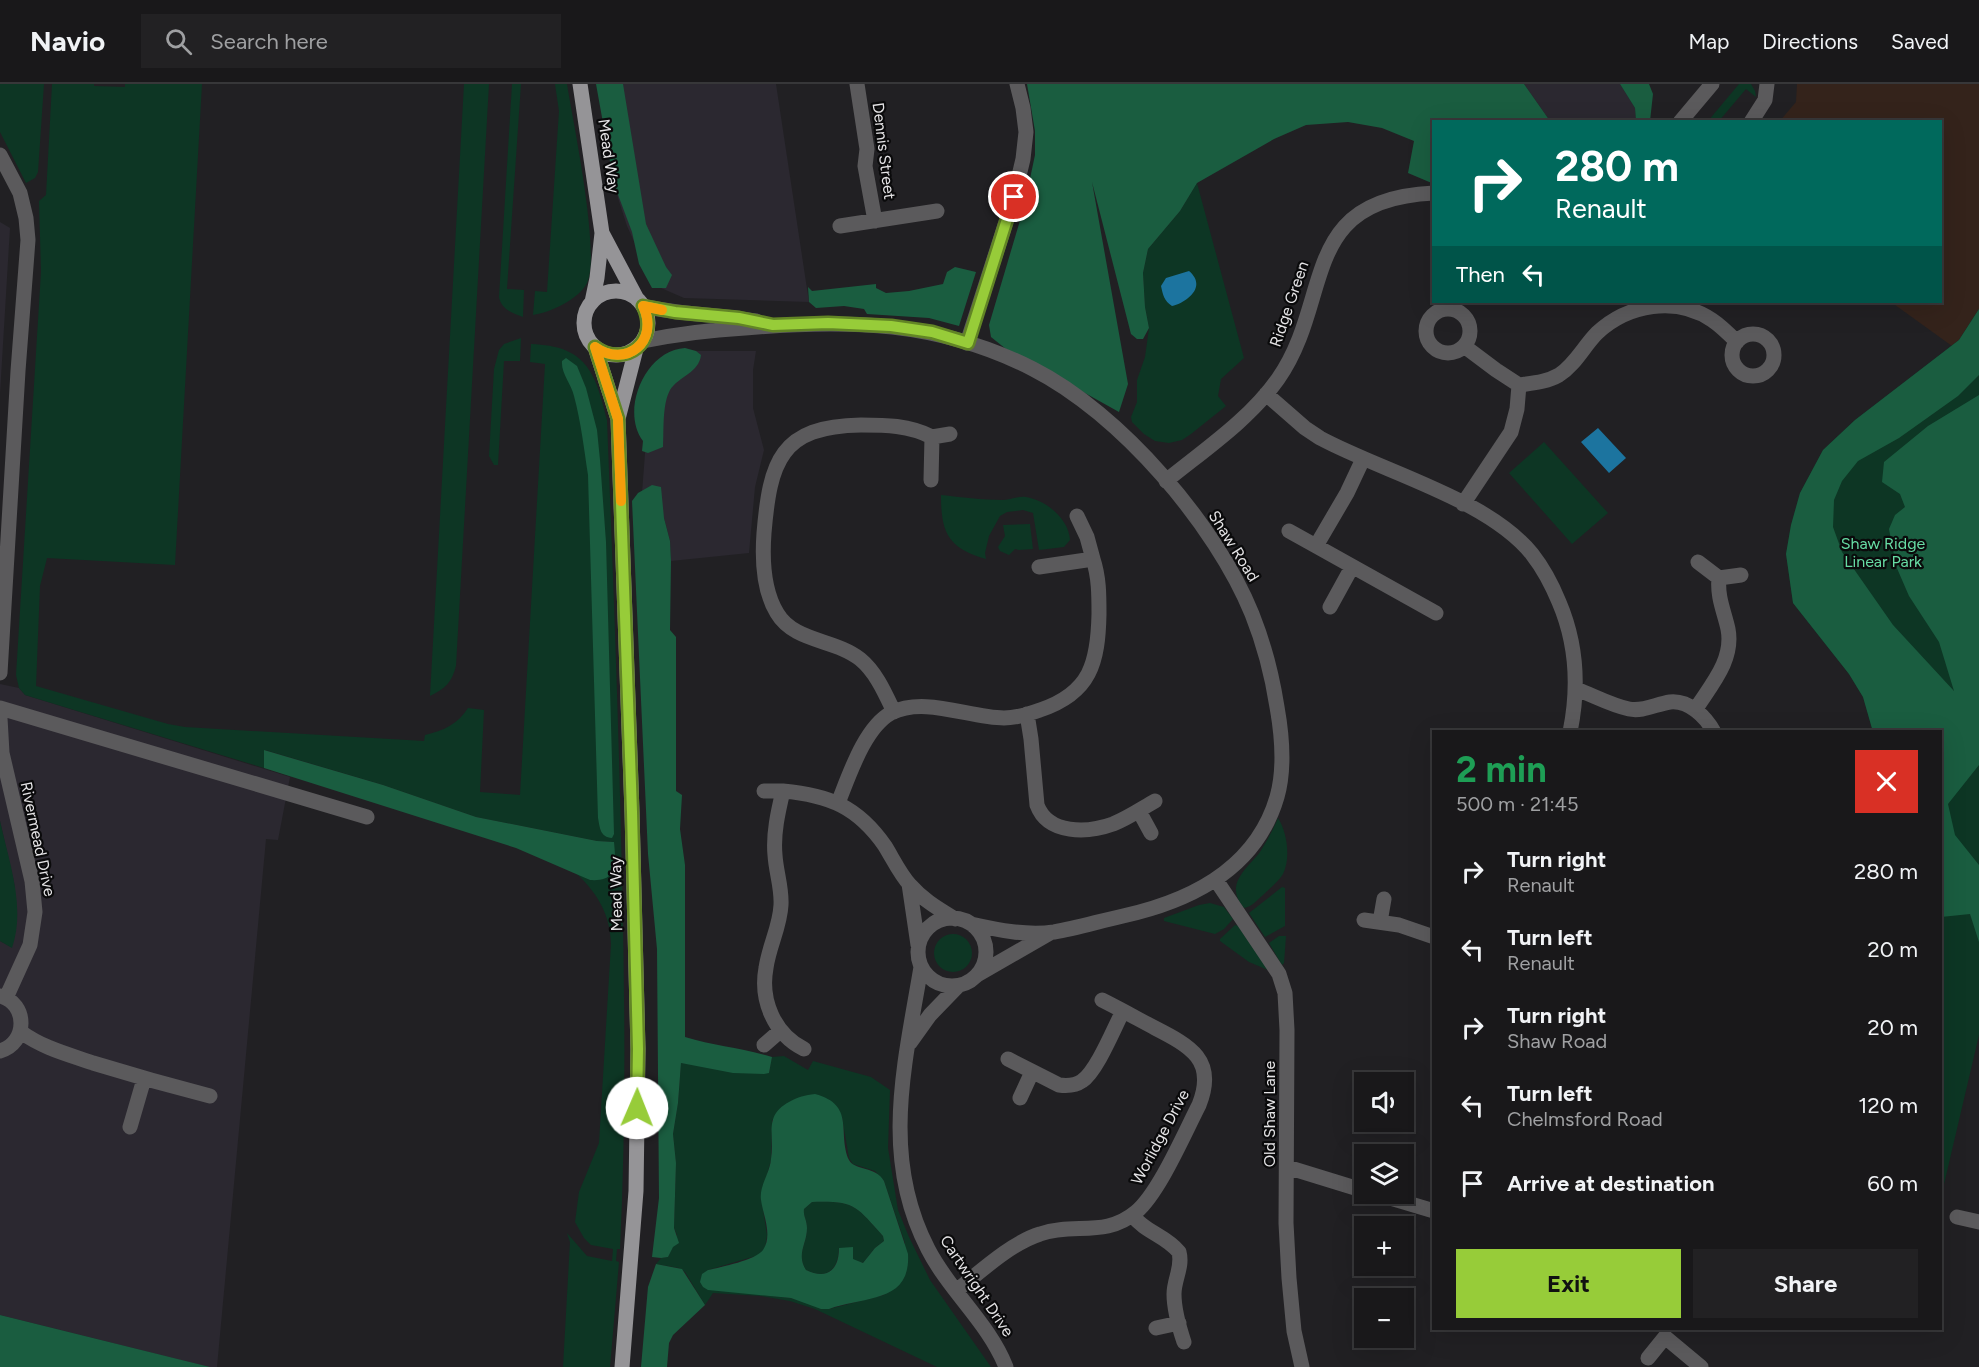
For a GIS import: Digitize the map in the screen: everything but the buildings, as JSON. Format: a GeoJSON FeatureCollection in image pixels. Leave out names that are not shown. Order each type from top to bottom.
{"type":"FeatureCollection","features":[{"type":"Feature","properties":{"kind":"main road","name":"Mead Way"},"geometry":{"type":"LineString","coordinates":[[580,84],[602,233],[592,302]]}},
{"type":"Feature","properties":{"kind":"main road","name":"Mead Way"},"geometry":{"type":"LineString","coordinates":[[602,233],[640,302]]}},
{"type":"Feature","properties":{"kind":"main road"},"geometry":{"type":"LineString","coordinates":[[611,292],[621,292],[640,302],[648,322],[647,332],[639,345],[618,356],[602,352],[595,347],[589,341],[584,324],[592,302],[600,295],[611,292]]}},
{"type":"Feature","properties":{"kind":"main road","name":"Mead Way"},"geometry":{"type":"LineString","coordinates":[[618,419],[639,345]]}},
{"type":"Feature","properties":{"kind":"main road","name":"Mead Way"},"geometry":{"type":"LineString","coordinates":[[595,347],[618,419],[632,801],[638,1049],[636,1191],[622,1367]]}},
{"type":"Feature","properties":{"kind":"street"},"geometry":{"type":"LineString","coordinates":[[968,343],[1014,197],[1023,159],[1026,132],[1017,84]]}},
{"type":"Feature","properties":{"kind":"street"},"geometry":{"type":"LineString","coordinates":[[1682,120],[1712,84]]}},
{"type":"Feature","properties":{"kind":"street"},"geometry":{"type":"LineString","coordinates":[[1752,120],[1765,100],[1767,84]]}},
{"type":"Feature","properties":{"kind":"street","name":"Dennis Street"},"geometry":{"type":"LineString","coordinates":[[862,85],[867,149],[865,166],[875,221]]}},
{"type":"Feature","properties":{"kind":"street"},"geometry":{"type":"LineString","coordinates":[[0,155],[20,193],[28,240],[0,673]]}},
{"type":"Feature","properties":{"kind":"street"},"geometry":{"type":"LineString","coordinates":[[0,176],[15,184]]}},
{"type":"Feature","properties":{"kind":"street","name":"Ridge Green"},"geometry":{"type":"LineString","coordinates":[[1166,481],[1226,433],[1266,394],[1288,363],[1299,341],[1323,261],[1339,234],[1350,221],[1369,207],[1412,194],[1432,193]]}},
{"type":"Feature","properties":{"kind":"street","name":"Dennis Street"},"geometry":{"type":"LineString","coordinates":[[840,226],[937,211]]}},
{"type":"Feature","properties":{"kind":"street","name":"Shaw Road"},"geometry":{"type":"LineString","coordinates":[[640,302],[675,312],[739,318],[773,325]]}},
{"type":"Feature","properties":{"kind":"street"},"geometry":{"type":"LineString","coordinates":[[1464,346],[1519,385],[1539,383],[1557,376],[1570,365],[1598,331],[1615,319],[1637,309],[1657,305],[1678,306],[1696,312],[1711,319],[1737,342]]}},
{"type":"Feature","properties":{"kind":"street","name":"Shaw Road"},"geometry":{"type":"LineString","coordinates":[[639,345],[694,332],[773,325],[828,323],[875,325],[932,332],[968,343],[1034,369],[1067,389],[1105,417],[1166,481],[1213,542],[1244,596],[1266,656],[1280,724],[1281,752],[1278,795],[1266,822],[1246,852],[1216,880],[1189,896],[1157,909],[1052,932],[1011,931],[971,924]]}},
{"type":"Feature","properties":{"kind":"street"},"geometry":{"type":"LineString","coordinates":[[1464,504],[1511,432],[1517,409],[1519,385]]}},
{"type":"Feature","properties":{"kind":"street"},"geometry":{"type":"LineString","coordinates":[[1266,394],[1320,438],[1488,517],[1511,533],[1532,553],[1544,570],[1568,628],[1576,669],[1576,689],[1570,730]]}},
{"type":"Feature","properties":{"kind":"street"},"geometry":{"type":"LineString","coordinates":[[894,712],[876,678],[860,659],[845,650],[800,633],[785,624],[776,612],[767,586],[764,561],[769,488],[775,466],[784,453],[797,441],[815,430],[838,426],[902,427],[932,437],[950,434]]}},
{"type":"Feature","properties":{"kind":"street"},"geometry":{"type":"LineString","coordinates":[[931,480],[932,437]]}},
{"type":"Feature","properties":{"kind":"street"},"geometry":{"type":"LineString","coordinates":[[1316,546],[1347,493],[1363,459]]}},
{"type":"Feature","properties":{"kind":"street"},"geometry":{"type":"LineString","coordinates":[[838,803],[869,735],[880,721],[894,712],[923,708],[992,718],[1008,718],[1052,706],[1068,697],[1086,678],[1098,643],[1099,600],[1097,569],[1087,537],[1077,516]]}},
{"type":"Feature","properties":{"kind":"street"},"geometry":{"type":"LineString","coordinates":[[1289,531],[1436,613]]}},
{"type":"Feature","properties":{"kind":"street"},"geometry":{"type":"LineString","coordinates":[[1039,567],[1093,559]]}},
{"type":"Feature","properties":{"kind":"street"},"geometry":{"type":"LineString","coordinates":[[1698,561],[1719,578],[1741,575]]}},
{"type":"Feature","properties":{"kind":"street"},"geometry":{"type":"LineString","coordinates":[[1330,607],[1352,567]]}},
{"type":"Feature","properties":{"kind":"street"},"geometry":{"type":"LineString","coordinates":[[1695,710],[1727,656],[1729,632],[1718,597],[1719,578]]}},
{"type":"Feature","properties":{"kind":"street"},"geometry":{"type":"LineString","coordinates":[[1576,689],[1630,710],[1671,702],[1683,704],[1706,719],[1713,730]]}},
{"type":"Feature","properties":{"kind":"street"},"geometry":{"type":"LineString","coordinates":[[0,708],[367,816]]}},
{"type":"Feature","properties":{"kind":"street"},"geometry":{"type":"LineString","coordinates":[[1027,714],[1037,806],[1045,820],[1057,827],[1090,828],[1109,825],[1155,801]]}},
{"type":"Feature","properties":{"kind":"street","name":"Rivermead Drive"},"geometry":{"type":"LineString","coordinates":[[0,718],[2,753],[32,881],[35,912],[30,945],[3,997]]}},
{"type":"Feature","properties":{"kind":"street"},"geometry":{"type":"LineString","coordinates":[[764,791],[815,795],[838,803],[856,816],[883,843],[909,884],[927,901],[955,919],[971,924],[981,935],[986,955],[983,966],[969,982],[958,986],[947,986],[927,976],[921,967],[909,884]]}},
{"type":"Feature","properties":{"kind":"street"},"geometry":{"type":"LineString","coordinates":[[783,791],[778,815],[775,852],[781,890],[781,910],[765,978],[769,1009],[780,1031],[793,1044],[804,1050]]}},
{"type":"Feature","properties":{"kind":"street"},"geometry":{"type":"LineString","coordinates":[[1139,811],[1151,833]]}},
{"type":"Feature","properties":{"kind":"street","name":"Old Shaw Lane"},"geometry":{"type":"LineString","coordinates":[[1216,880],[1282,982],[1286,1003],[1289,1278],[1294,1331],[1302,1367]]}},
{"type":"Feature","properties":{"kind":"street"},"geometry":{"type":"LineString","coordinates":[[1380,922],[1384,899]]}},
{"type":"Feature","properties":{"kind":"street"},"geometry":{"type":"LineString","coordinates":[[918,945],[927,929],[934,923],[955,919]]}},
{"type":"Feature","properties":{"kind":"street"},"geometry":{"type":"LineString","coordinates":[[1364,920],[1399,925],[1432,936]]}},
{"type":"Feature","properties":{"kind":"street","name":"Shaw Road"},"geometry":{"type":"LineString","coordinates":[[977,975],[1052,932]]}},
{"type":"Feature","properties":{"kind":"street","name":"Cartwright Drive"},"geometry":{"type":"LineString","coordinates":[[921,967],[902,1074],[899,1126],[904,1175],[911,1206],[928,1249],[956,1291],[992,1336],[1006,1367]]}},
{"type":"Feature","properties":{"kind":"street","name":"Cartwright Drive"},"geometry":{"type":"LineString","coordinates":[[908,1048],[930,1015],[958,986]]}},
{"type":"Feature","properties":{"kind":"street"},"geometry":{"type":"LineString","coordinates":[[0,1051],[10,1047],[16,1040],[21,1032],[22,1019],[19,1010],[3,997]]}},
{"type":"Feature","properties":{"kind":"street","name":"Worlidge Drive"},"geometry":{"type":"LineString","coordinates":[[956,1291],[1031,1236],[1056,1230],[1103,1228],[1131,1215],[1143,1205],[1156,1185],[1199,1105],[1205,1083],[1201,1062],[1190,1048],[1102,1000]]}},
{"type":"Feature","properties":{"kind":"street"},"geometry":{"type":"LineString","coordinates":[[1008,1059],[1059,1085],[1079,1083],[1094,1068],[1123,1011]]}},
{"type":"Feature","properties":{"kind":"street"},"geometry":{"type":"LineString","coordinates":[[764,1045],[780,1031]]}},
{"type":"Feature","properties":{"kind":"street"},"geometry":{"type":"LineString","coordinates":[[21,1032],[37,1044],[144,1079],[210,1096]]}},
{"type":"Feature","properties":{"kind":"street"},"geometry":{"type":"LineString","coordinates":[[1020,1098],[1032,1072]]}},
{"type":"Feature","properties":{"kind":"street"},"geometry":{"type":"LineString","coordinates":[[130,1127],[144,1079]]}},
{"type":"Feature","properties":{"kind":"street"},"geometry":{"type":"LineString","coordinates":[[1287,1167],[1354,1188]]}},
{"type":"Feature","properties":{"kind":"street"},"geometry":{"type":"LineString","coordinates":[[1411,1204],[1432,1210]]}},
{"type":"Feature","properties":{"kind":"street"},"geometry":{"type":"LineString","coordinates":[[1131,1215],[1140,1226],[1163,1239],[1179,1252],[1181,1264],[1174,1293],[1184,1342]]}},
{"type":"Feature","properties":{"kind":"street"},"geometry":{"type":"LineString","coordinates":[[1957,1217],[1979,1222]]}},
{"type":"Feature","properties":{"kind":"street"},"geometry":{"type":"LineString","coordinates":[[1156,1328],[1179,1323]]}},
{"type":"Feature","properties":{"kind":"street"},"geometry":{"type":"LineString","coordinates":[[1648,1358],[1665,1337],[1701,1367]]}},
{"type":"Feature","properties":{"kind":"shaded area"},"geometry":{"type":"Polygon","coordinates":[[[600,84],[776,84],[809,302],[684,298],[661,288],[651,278],[627,226],[618,198],[600,84]]]}},
{"type":"Feature","properties":{"kind":"shaded area"},"geometry":{"type":"Polygon","coordinates":[[[1524,84],[1620,84],[1635,108],[1636,120],[1549,120],[1524,84]]]}},
{"type":"Feature","properties":{"kind":"shaded area"},"geometry":{"type":"Polygon","coordinates":[[[1797,84],[1979,84],[1979,309],[1959,340],[1952,346],[1892,303],[1942,303],[1942,120],[1781,120],[1796,102],[1797,84]]]}},
{"type":"Feature","properties":{"kind":"shaded area"},"geometry":{"type":"Polygon","coordinates":[[[0,222],[10,228],[0,394],[0,222]]]}},
{"type":"Feature","properties":{"kind":"shaded area"},"geometry":{"type":"Polygon","coordinates":[[[692,351],[756,351],[753,370],[753,408],[764,450],[755,487],[749,553],[671,561],[670,541],[664,518],[642,493],[647,427],[692,351]]]}},
{"type":"Feature","properties":{"kind":"shaded area"},"geometry":{"type":"Polygon","coordinates":[[[0,684],[19,688],[25,695],[290,777],[278,840],[266,839],[217,1367],[209,1367],[0,1315],[0,941],[11,947],[15,887],[0,821],[0,684]]]}},
{"type":"Feature","properties":{"kind":"green space"},"geometry":{"type":"Polygon","coordinates":[[[0,84],[44,84],[38,172],[35,178],[26,183],[0,132],[0,84]]]}},
{"type":"Feature","properties":{"kind":"green space"},"geometry":{"type":"Polygon","coordinates":[[[52,84],[125,87],[125,84],[202,84],[175,565],[47,558],[40,586],[36,686],[185,727],[424,741],[425,735],[449,726],[468,708],[484,710],[480,792],[520,795],[545,364],[530,362],[531,344],[550,346],[576,356],[585,364],[598,388],[607,420],[618,709],[624,974],[622,1203],[610,1367],[563,1367],[570,1242],[567,1233],[587,1256],[612,1261],[613,1249],[591,1245],[575,1222],[579,1192],[599,1143],[611,944],[608,923],[601,905],[591,889],[576,873],[590,880],[614,842],[597,841],[476,817],[383,785],[265,750],[264,768],[25,695],[19,688],[16,675],[41,272],[39,201],[46,195],[52,84]]]}},
{"type":"Feature","properties":{"kind":"green space"},"geometry":{"type":"Polygon","coordinates":[[[464,84],[489,84],[456,666],[447,684],[430,696],[464,84]]]}},
{"type":"Feature","properties":{"kind":"green space"},"geometry":{"type":"Polygon","coordinates":[[[512,84],[521,84],[507,289],[524,290],[523,317],[505,308],[499,297],[512,84]]]}},
{"type":"Feature","properties":{"kind":"green space"},"geometry":{"type":"Polygon","coordinates":[[[555,84],[567,84],[588,217],[591,245],[590,268],[587,283],[571,300],[556,308],[533,315],[535,291],[547,292],[559,111],[555,84]]]}},
{"type":"Feature","properties":{"kind":"green space"},"geometry":{"type":"Polygon","coordinates":[[[596,84],[623,84],[646,224],[672,275],[666,288],[652,288],[639,264],[632,232],[614,184],[596,84]]]}},
{"type":"Feature","properties":{"kind":"green space"},"geometry":{"type":"Polygon","coordinates":[[[1027,84],[1524,84],[1549,120],[1432,120],[1432,183],[1408,173],[1414,141],[1382,128],[1348,122],[1306,125],[1274,139],[1197,183],[1180,211],[1148,249],[1143,273],[1149,328],[1143,339],[1137,339],[1131,334],[1092,182],[1128,384],[1119,412],[1006,349],[991,337],[989,325],[1024,207],[1035,155],[1035,131],[1027,84]]]}},
{"type":"Feature","properties":{"kind":"green space"},"geometry":{"type":"Polygon","coordinates":[[[1620,84],[1649,84],[1653,94],[1650,120],[1636,120],[1635,108],[1620,84]]]}},
{"type":"Feature","properties":{"kind":"green space"},"geometry":{"type":"Polygon","coordinates":[[[1739,84],[1751,84],[1756,97],[1746,89],[1720,120],[1709,120],[1739,84]]]}},
{"type":"Feature","properties":{"kind":"green space"},"geometry":{"type":"Polygon","coordinates":[[[1197,183],[1244,358],[1221,379],[1218,396],[1226,406],[1182,440],[1169,443],[1155,441],[1144,434],[1132,422],[1131,417],[1137,402],[1137,380],[1145,357],[1149,328],[1143,273],[1148,249],[1180,211],[1197,183]]]}},
{"type":"Feature","properties":{"kind":"green space"},"geometry":{"type":"Polygon","coordinates":[[[955,267],[976,272],[959,326],[929,318],[867,314],[864,309],[844,306],[816,308],[809,302],[808,287],[812,291],[876,284],[876,288],[886,293],[909,291],[943,284],[947,272],[955,267]]]}},
{"type":"Feature","properties":{"kind":"green space","name":"Shaw Ridge Linear Park"},"geometry":{"type":"Polygon","coordinates":[[[1979,309],[1979,1035],[1942,1193],[1942,730],[1872,730],[1863,697],[1849,674],[1793,603],[1786,554],[1800,493],[1823,450],[1855,420],[1959,340],[1979,309]]]}},
{"type":"Feature","properties":{"kind":"green space","name":"Shaw Ridge Linear Park"},"geometry":{"type":"Polygon","coordinates":[[[1979,309],[1979,375],[1958,396],[1899,438],[1858,461],[1842,481],[1834,500],[1833,527],[1842,552],[1893,625],[1954,691],[1939,642],[1909,596],[1896,566],[1889,529],[1895,515],[1905,507],[1900,494],[1882,482],[1884,462],[1928,426],[1979,395],[1979,765],[1948,804],[1955,835],[1979,865],[1979,942],[1970,914],[1942,917],[1942,730],[1872,730],[1863,697],[1849,674],[1793,603],[1786,554],[1800,493],[1823,450],[1855,420],[1959,340],[1979,309]]]}},
{"type":"Feature","properties":{"kind":"green space"},"geometry":{"type":"Polygon","coordinates":[[[521,338],[520,361],[504,361],[498,465],[494,465],[489,456],[494,369],[499,350],[504,344],[521,338]]]}},
{"type":"Feature","properties":{"kind":"green space"},"geometry":{"type":"Polygon","coordinates":[[[685,348],[701,355],[697,366],[674,385],[667,396],[663,447],[648,453],[642,451],[643,441],[634,414],[640,384],[658,359],[671,351],[685,348]]]}},
{"type":"Feature","properties":{"kind":"green space"},"geometry":{"type":"Polygon","coordinates":[[[566,358],[577,366],[586,388],[597,430],[600,460],[606,542],[614,834],[612,838],[603,834],[598,818],[588,475],[573,391],[562,366],[562,361],[566,358]]]}},
{"type":"Feature","properties":{"kind":"green space"},"geometry":{"type":"Polygon","coordinates":[[[1544,442],[1608,513],[1572,544],[1509,473],[1544,442]]]}},
{"type":"Feature","properties":{"kind":"green space"},"geometry":{"type":"Polygon","coordinates":[[[652,485],[661,487],[664,518],[670,541],[670,630],[676,637],[676,791],[682,795],[680,829],[685,865],[685,1037],[772,1057],[769,1073],[764,1074],[733,1073],[681,1063],[673,1134],[676,1163],[674,1228],[679,1243],[673,1247],[668,1257],[661,1258],[652,1257],[659,1198],[657,949],[648,854],[632,501],[638,493],[652,485]]]}},
{"type":"Feature","properties":{"kind":"green space"},"geometry":{"type":"Polygon","coordinates":[[[941,495],[994,500],[1023,497],[1034,499],[1048,506],[1061,518],[1069,532],[1070,540],[1064,547],[1039,550],[1033,513],[1023,510],[1007,512],[1000,516],[989,536],[986,559],[973,555],[955,544],[949,537],[943,519],[941,495]]]}},
{"type":"Feature","properties":{"kind":"green space"},"geometry":{"type":"Polygon","coordinates":[[[1030,524],[1033,549],[1015,549],[1009,555],[1000,551],[998,547],[1005,536],[1003,525],[1030,524]]]}},
{"type":"Feature","properties":{"kind":"green space"},"geometry":{"type":"Polygon","coordinates":[[[264,750],[383,785],[476,817],[597,841],[614,842],[613,870],[606,878],[590,880],[516,848],[264,768],[264,750]]]}},
{"type":"Feature","properties":{"kind":"green space"},"geometry":{"type":"Polygon","coordinates":[[[1278,818],[1284,830],[1287,845],[1287,860],[1283,874],[1254,903],[1244,908],[1236,892],[1239,878],[1263,848],[1278,818]]]}},
{"type":"Feature","properties":{"kind":"green space"},"geometry":{"type":"Polygon","coordinates":[[[0,821],[17,901],[16,932],[12,948],[0,941],[0,821]]]}},
{"type":"Feature","properties":{"kind":"green space"},"geometry":{"type":"Polygon","coordinates":[[[1282,887],[1285,888],[1285,926],[1265,937],[1249,913],[1282,887]]]}},
{"type":"Feature","properties":{"kind":"green space"},"geometry":{"type":"Polygon","coordinates":[[[1210,903],[1224,907],[1233,919],[1224,929],[1215,934],[1164,921],[1164,918],[1210,903]]]}},
{"type":"Feature","properties":{"kind":"green space"},"geometry":{"type":"Polygon","coordinates":[[[1235,925],[1238,926],[1268,970],[1249,962],[1220,941],[1235,925]]]}},
{"type":"Feature","properties":{"kind":"green space"},"geometry":{"type":"Polygon","coordinates":[[[953,934],[960,935],[966,940],[971,946],[971,960],[966,966],[960,971],[953,972],[946,971],[940,966],[935,960],[934,953],[935,946],[940,940],[946,935],[953,934]]]}},
{"type":"Feature","properties":{"kind":"green space"},"geometry":{"type":"Polygon","coordinates":[[[1279,936],[1286,936],[1282,965],[1269,943],[1279,936]]]}},
{"type":"Feature","properties":{"kind":"green space"},"geometry":{"type":"Polygon","coordinates":[[[784,1056],[808,1070],[813,1061],[871,1077],[890,1090],[888,1148],[898,1210],[930,1280],[991,1367],[937,1367],[815,1309],[790,1301],[761,1296],[713,1293],[705,1305],[685,1272],[679,1268],[656,1264],[661,1258],[668,1257],[677,1235],[674,1228],[676,1163],[673,1134],[681,1063],[769,1073],[772,1057],[784,1056]],[[842,1117],[772,1120],[771,1160],[761,1197],[767,1235],[765,1248],[759,1255],[708,1270],[761,1295],[791,1298],[829,1309],[884,1295],[905,1243],[884,1181],[875,1171],[853,1164],[849,1158],[842,1117]]]}},
{"type":"Feature","properties":{"kind":"green space"},"geometry":{"type":"Polygon","coordinates":[[[815,1094],[828,1099],[841,1113],[849,1160],[856,1166],[876,1173],[884,1181],[908,1254],[907,1270],[902,1282],[893,1290],[882,1295],[829,1309],[821,1309],[791,1298],[708,1290],[700,1282],[702,1274],[708,1270],[746,1260],[763,1250],[767,1232],[761,1195],[770,1164],[773,1120],[781,1107],[789,1102],[815,1094]],[[812,1202],[804,1209],[807,1234],[802,1259],[806,1270],[820,1274],[830,1271],[837,1262],[839,1248],[853,1247],[853,1259],[863,1263],[884,1241],[883,1236],[866,1217],[853,1207],[846,1204],[812,1202]]]}},
{"type":"Feature","properties":{"kind":"green space"},"geometry":{"type":"Polygon","coordinates":[[[812,1202],[846,1204],[853,1207],[874,1226],[883,1236],[884,1241],[863,1263],[853,1260],[839,1248],[836,1262],[830,1271],[820,1274],[806,1270],[802,1259],[807,1234],[804,1209],[812,1202]]]}},
{"type":"Feature","properties":{"kind":"green space"},"geometry":{"type":"Polygon","coordinates":[[[656,1264],[682,1269],[705,1305],[673,1335],[669,1343],[667,1367],[641,1367],[648,1287],[656,1264]]]}},
{"type":"Feature","properties":{"kind":"green space"},"geometry":{"type":"Polygon","coordinates":[[[0,1315],[210,1367],[0,1367],[0,1315]]]}},
{"type":"Feature","properties":{"kind":"water"},"geometry":{"type":"Polygon","coordinates":[[[1189,271],[1194,277],[1196,288],[1184,301],[1172,306],[1163,295],[1161,286],[1166,278],[1189,271]]]}},
{"type":"Feature","properties":{"kind":"water"},"geometry":{"type":"Polygon","coordinates":[[[1598,428],[1626,458],[1609,473],[1581,442],[1598,428]]]}},
{"type":"Feature","properties":{"kind":"slow traffic"},"geometry":{"type":"LineString","coordinates":[[621,501],[618,419],[595,347],[610,355],[627,354],[636,349],[647,332],[647,314],[643,306],[662,310]]}},
{"type":"Feature","properties":{"kind":"route"},"geometry":{"type":"LineString","coordinates":[[637,1108],[638,1049],[632,812],[618,419],[595,347],[602,352],[618,356],[636,349],[647,332],[647,314],[643,306],[675,312],[739,318],[773,325],[828,323],[891,326],[932,332],[968,343],[1014,197]]}}]}
